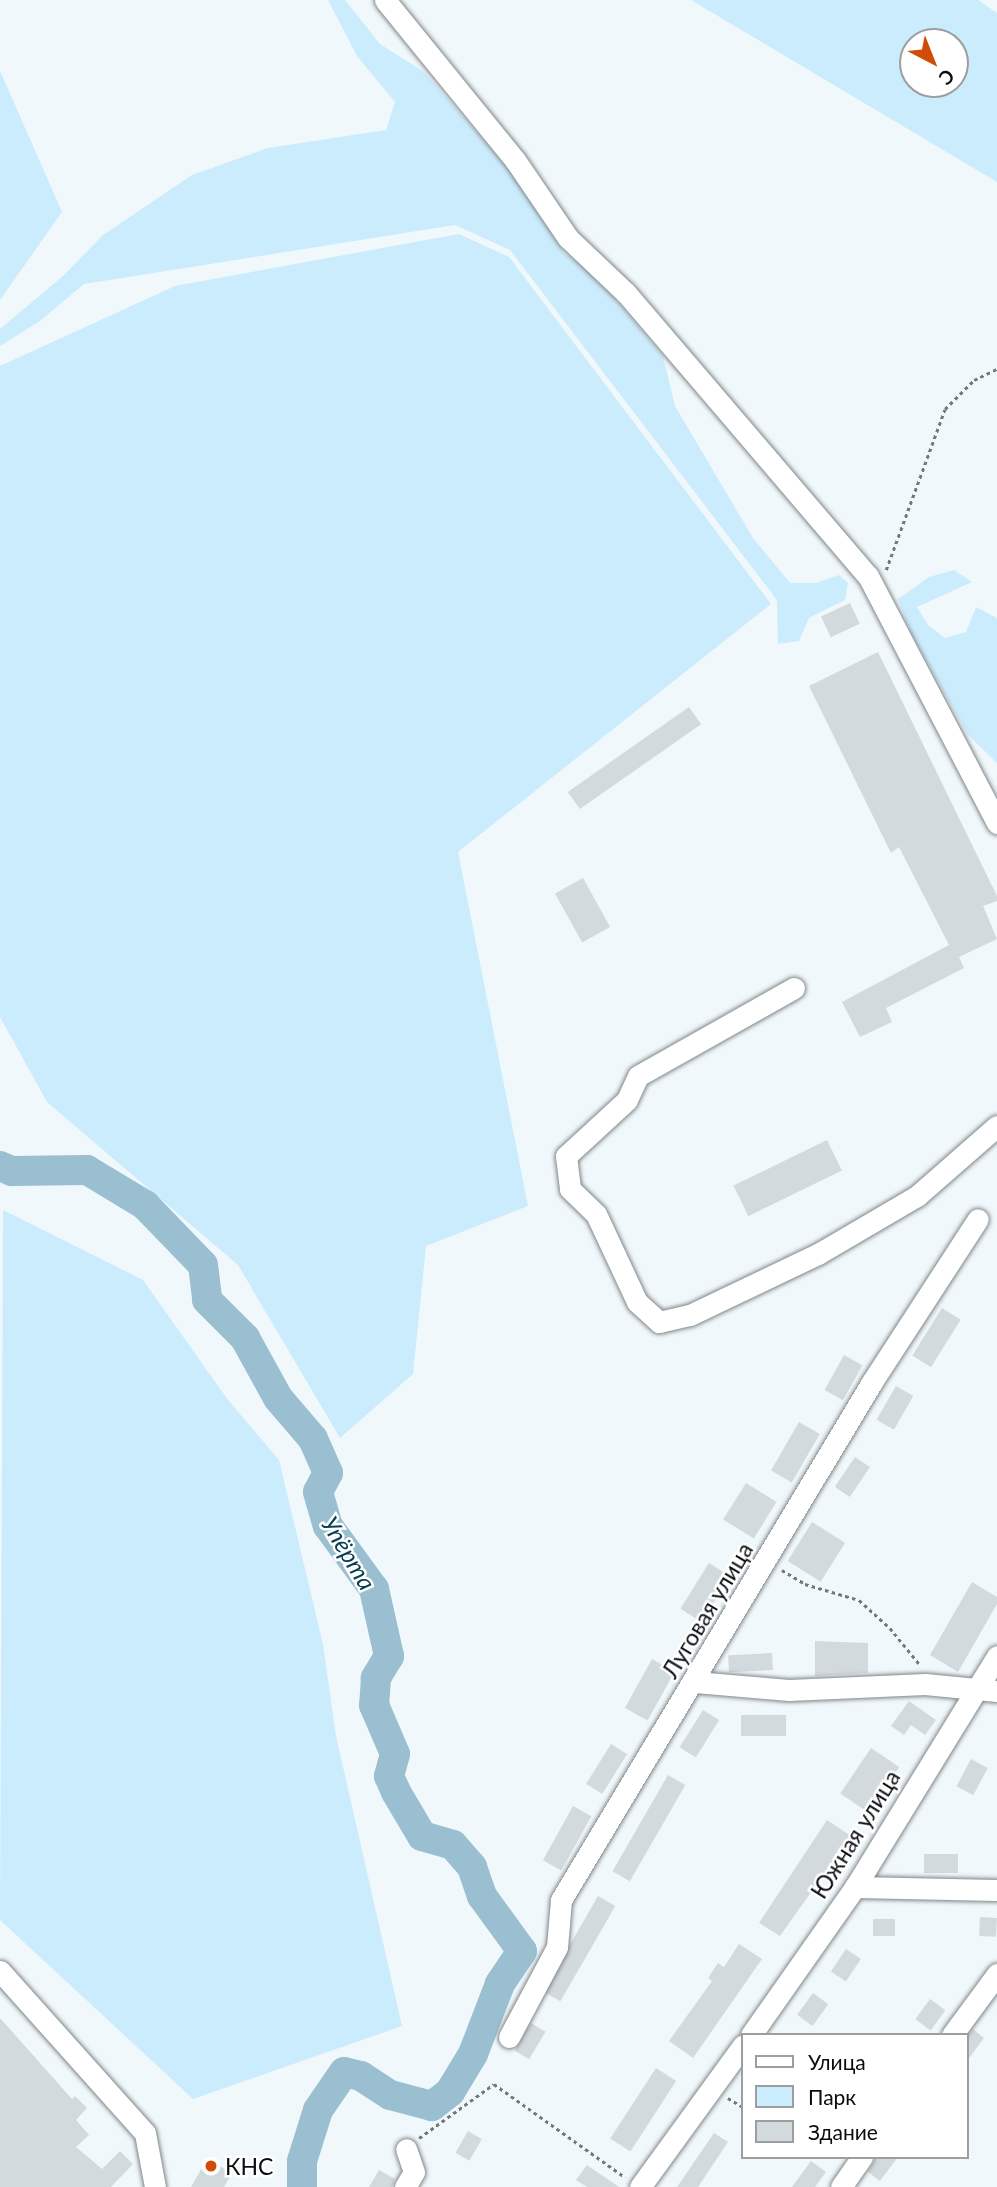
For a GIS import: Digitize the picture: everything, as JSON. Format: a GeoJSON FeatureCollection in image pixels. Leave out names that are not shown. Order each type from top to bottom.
{"type":"FeatureCollection","features":[{"type":"Feature","properties":{"kind":"street"},"geometry":{"type":"LineString","coordinates":[[385,0],[515,160],[568,238],[626,293],[807,502],[876,590],[997,822]]}},
{"type":"Feature","properties":{"kind":"street"},"geometry":{"type":"LineString","coordinates":[[794,988],[638,1076],[627,1100],[566,1157],[570,1189],[596,1214],[637,1302],[659,1322],[690,1315],[818,1254],[917,1196],[997,1126]]}},
{"type":"Feature","properties":{"kind":"street","name":"Луговая улица"},"geometry":{"type":"LineString","coordinates":[[509,2037],[557,1947],[561,1900],[695,1682],[872,1382],[978,1219]]}},
{"type":"Feature","properties":{"kind":"street","name":"Южная улица"},"geometry":{"type":"LineString","coordinates":[[752,2033],[855,1887],[997,1656]]}},
{"type":"Feature","properties":{"kind":"street"},"geometry":{"type":"LineString","coordinates":[[695,1682],[789,1690],[941,1686],[974,1692],[997,1691]]}},
{"type":"Feature","properties":{"kind":"street"},"geometry":{"type":"LineString","coordinates":[[855,1887],[997,1890]]}},
{"type":"Feature","properties":{"kind":"street"},"geometry":{"type":"LineString","coordinates":[[0,1971],[145,2133],[155,2187]]}},
{"type":"Feature","properties":{"kind":"street"},"geometry":{"type":"LineString","coordinates":[[953,2033],[997,1974]]}},
{"type":"Feature","properties":{"kind":"street"},"geometry":{"type":"LineString","coordinates":[[634,2183],[741,2048]]}},
{"type":"Feature","properties":{"kind":"street"},"geometry":{"type":"LineString","coordinates":[[405,2149],[414,2172],[405,2187]]}},
{"type":"Feature","properties":{"kind":"street"},"geometry":{"type":"LineString","coordinates":[[841,2187],[861,2159]]}},
{"type":"Feature","properties":{"kind":"path"},"geometry":{"type":"LineString","coordinates":[[876,590],[891,561],[945,408],[974,380],[997,369]]}},
{"type":"Feature","properties":{"kind":"path"},"geometry":{"type":"LineString","coordinates":[[767,1561],[805,1584],[859,1600],[890,1628],[941,1686]]}},
{"type":"Feature","properties":{"kind":"path"},"geometry":{"type":"LineString","coordinates":[[405,2149],[494,2084],[634,2183]]}},
{"type":"Feature","properties":{"kind":"green space"},"geometry":{"type":"Polygon","coordinates":[[[328,0],[345,0],[380,44],[424,72],[513,174],[564,253],[594,274],[663,356],[675,406],[753,538],[790,583],[816,583],[839,575],[848,583],[845,600],[809,618],[799,641],[778,644],[777,600],[510,250],[455,225],[84,284],[40,321],[0,346],[0,329],[63,276],[103,235],[192,175],[268,148],[386,130],[395,102],[357,56],[328,0]]]}},
{"type":"Feature","properties":{"kind":"green space"},"geometry":{"type":"Polygon","coordinates":[[[691,0],[978,0],[997,13],[997,182],[691,0]]]}},
{"type":"Feature","properties":{"kind":"green space"},"geometry":{"type":"Polygon","coordinates":[[[0,71],[62,212],[0,300],[0,71]]]}},
{"type":"Feature","properties":{"kind":"green space"},"geometry":{"type":"Polygon","coordinates":[[[459,234],[509,257],[771,604],[458,852],[528,1206],[426,1246],[413,1374],[340,1438],[238,1265],[47,1102],[0,1017],[0,366],[175,286],[459,234]]]}},
{"type":"Feature","properties":{"kind":"green space"},"geometry":{"type":"Polygon","coordinates":[[[954,570],[972,582],[917,607],[928,625],[945,638],[966,632],[976,607],[997,618],[997,763],[968,735],[911,633],[898,599],[929,577],[954,570]]]}},
{"type":"Feature","properties":{"kind":"green space"},"geometry":{"type":"Polygon","coordinates":[[[3,1210],[143,1280],[228,1400],[279,1460],[323,1644],[336,1736],[402,2026],[193,2099],[0,1920],[3,1210]]]}},
{"type":"Feature","properties":{"kind":"building"},"geometry":{"type":"Polygon","coordinates":[[[850,603],[860,624],[831,637],[821,617],[850,603]]]}},
{"type":"Feature","properties":{"kind":"building"},"geometry":{"type":"Polygon","coordinates":[[[878,652],[997,896],[997,901],[983,906],[997,939],[959,957],[964,968],[886,1008],[892,1022],[860,1037],[842,1002],[949,945],[899,847],[891,853],[809,686],[878,652]]]}},
{"type":"Feature","properties":{"kind":"building"},"geometry":{"type":"Polygon","coordinates":[[[689,707],[701,724],[580,809],[568,792],[689,707]]]}},
{"type":"Feature","properties":{"kind":"building"},"geometry":{"type":"Polygon","coordinates":[[[583,878],[610,927],[582,942],[555,894],[583,878]]]}},
{"type":"Feature","properties":{"kind":"building"},"geometry":{"type":"Polygon","coordinates":[[[827,1140],[842,1171],[748,1216],[734,1186],[827,1140]]]}},
{"type":"Feature","properties":{"kind":"building"},"geometry":{"type":"Polygon","coordinates":[[[942,1308],[961,1320],[931,1367],[912,1355],[942,1308]]]}},
{"type":"Feature","properties":{"kind":"building"},"geometry":{"type":"Polygon","coordinates":[[[844,1355],[862,1365],[843,1400],[825,1390],[844,1355]]]}},
{"type":"Feature","properties":{"kind":"building"},"geometry":{"type":"Polygon","coordinates":[[[896,1386],[913,1396],[894,1430],[876,1420],[896,1386]]]}},
{"type":"Feature","properties":{"kind":"building"},"geometry":{"type":"Polygon","coordinates":[[[799,1422],[820,1434],[792,1482],[771,1470],[799,1422]]]}},
{"type":"Feature","properties":{"kind":"building"},"geometry":{"type":"Polygon","coordinates":[[[855,1457],[870,1467],[850,1497],[835,1487],[855,1457]]]}},
{"type":"Feature","properties":{"kind":"building"},"geometry":{"type":"Polygon","coordinates":[[[746,1483],[777,1502],[754,1539],[723,1519],[746,1483]]]}},
{"type":"Feature","properties":{"kind":"building"},"geometry":{"type":"Polygon","coordinates":[[[812,1522],[845,1543],[821,1582],[788,1561],[812,1522]]]}},
{"type":"Feature","properties":{"kind":"building"},"geometry":{"type":"Polygon","coordinates":[[[709,1563],[730,1576],[702,1622],[680,1609],[709,1563]]]}},
{"type":"Feature","properties":{"kind":"building"},"geometry":{"type":"Polygon","coordinates":[[[972,1582],[997,1597],[997,1604],[958,1672],[930,1655],[972,1582]]]}},
{"type":"Feature","properties":{"kind":"building"},"geometry":{"type":"Polygon","coordinates":[[[815,1641],[868,1643],[868,1673],[815,1676],[815,1641]]]}},
{"type":"Feature","properties":{"kind":"building"},"geometry":{"type":"Polygon","coordinates":[[[772,1653],[773,1670],[729,1672],[728,1655],[772,1653]]]}},
{"type":"Feature","properties":{"kind":"building"},"geometry":{"type":"Polygon","coordinates":[[[652,1659],[675,1672],[648,1721],[625,1708],[652,1659]]]}},
{"type":"Feature","properties":{"kind":"building"},"geometry":{"type":"Polygon","coordinates":[[[909,1701],[936,1720],[925,1735],[911,1725],[904,1735],[891,1726],[909,1701]]]}},
{"type":"Feature","properties":{"kind":"building"},"geometry":{"type":"Polygon","coordinates":[[[703,1710],[719,1720],[696,1757],[680,1747],[703,1710]]]}},
{"type":"Feature","properties":{"kind":"building"},"geometry":{"type":"Polygon","coordinates":[[[741,1715],[786,1715],[786,1736],[741,1736],[741,1715]]]}},
{"type":"Feature","properties":{"kind":"building"},"geometry":{"type":"Polygon","coordinates":[[[611,1744],[627,1754],[602,1794],[586,1784],[611,1744]]]}},
{"type":"Feature","properties":{"kind":"building"},"geometry":{"type":"Polygon","coordinates":[[[871,1748],[899,1767],[868,1813],[840,1794],[871,1748]]]}},
{"type":"Feature","properties":{"kind":"building"},"geometry":{"type":"Polygon","coordinates":[[[971,1759],[988,1768],[973,1795],[956,1786],[971,1759]]]}},
{"type":"Feature","properties":{"kind":"building"},"geometry":{"type":"Polygon","coordinates":[[[668,1775],[685,1785],[630,1881],[612,1871],[668,1775]]]}},
{"type":"Feature","properties":{"kind":"building"},"geometry":{"type":"Polygon","coordinates":[[[573,1806],[591,1816],[561,1870],[543,1860],[573,1806]]]}},
{"type":"Feature","properties":{"kind":"building"},"geometry":{"type":"Polygon","coordinates":[[[827,1820],[851,1836],[780,1936],[759,1923],[827,1820]]]}},
{"type":"Feature","properties":{"kind":"building"},"geometry":{"type":"Polygon","coordinates":[[[924,1854],[958,1854],[958,1873],[924,1873],[924,1854]]]}},
{"type":"Feature","properties":{"kind":"building"},"geometry":{"type":"Polygon","coordinates":[[[598,1896],[615,1906],[560,2001],[543,1991],[598,1896]]]}},
{"type":"Feature","properties":{"kind":"building"},"geometry":{"type":"Polygon","coordinates":[[[980,1917],[997,1918],[996,1937],[979,1936],[980,1917]]]}},
{"type":"Feature","properties":{"kind":"building"},"geometry":{"type":"Polygon","coordinates":[[[873,1919],[895,1919],[895,1936],[873,1936],[873,1919]]]}},
{"type":"Feature","properties":{"kind":"building"},"geometry":{"type":"Polygon","coordinates":[[[739,1944],[762,1959],[693,2058],[669,2041],[712,1981],[708,1978],[718,1963],[724,1967],[739,1944]]]}},
{"type":"Feature","properties":{"kind":"building"},"geometry":{"type":"Polygon","coordinates":[[[846,1949],[861,1959],[846,1981],[831,1971],[846,1949]]]}},
{"type":"Feature","properties":{"kind":"building"},"geometry":{"type":"Polygon","coordinates":[[[813,1993],[828,2004],[813,2026],[797,2015],[813,1993]]]}},
{"type":"Feature","properties":{"kind":"building"},"geometry":{"type":"Polygon","coordinates":[[[930,1999],[945,2010],[931,2030],[915,2019],[930,1999]]]}},
{"type":"Feature","properties":{"kind":"building"},"geometry":{"type":"Polygon","coordinates":[[[0,2018],[72,2099],[75,2096],[87,2108],[76,2120],[89,2135],[76,2147],[102,2169],[120,2151],[133,2164],[111,2187],[0,2187],[0,2018]]]}},
{"type":"Feature","properties":{"kind":"building"},"geometry":{"type":"Polygon","coordinates":[[[531,2023],[546,2032],[529,2059],[515,2050],[531,2023]]]}},
{"type":"Feature","properties":{"kind":"building"},"geometry":{"type":"Polygon","coordinates":[[[973,2029],[984,2038],[969,2058],[969,2034],[973,2029]]]}},
{"type":"Feature","properties":{"kind":"building"},"geometry":{"type":"Polygon","coordinates":[[[656,2068],[676,2081],[630,2152],[610,2138],[656,2068]]]}},
{"type":"Feature","properties":{"kind":"building"},"geometry":{"type":"Polygon","coordinates":[[[468,2131],[482,2139],[469,2161],[456,2153],[468,2131]]]}},
{"type":"Feature","properties":{"kind":"building"},"geometry":{"type":"Polygon","coordinates":[[[714,2133],[728,2142],[698,2187],[677,2187],[714,2133]]]}},
{"type":"Feature","properties":{"kind":"building","name":"КНС"},"geometry":{"type":"Polygon","coordinates":[[[207,2159],[232,2173],[224,2187],[191,2187],[207,2159]]]}},
{"type":"Feature","properties":{"kind":"building"},"geometry":{"type":"Polygon","coordinates":[[[875,2159],[896,2159],[880,2181],[868,2172],[875,2159]]]}},
{"type":"Feature","properties":{"kind":"building"},"geometry":{"type":"Polygon","coordinates":[[[811,2161],[826,2172],[815,2187],[792,2187],[811,2161]]]}},
{"type":"Feature","properties":{"kind":"building"},"geometry":{"type":"Polygon","coordinates":[[[587,2165],[619,2187],[587,2187],[576,2180],[587,2165]]]}},
{"type":"Feature","properties":{"kind":"building"},"geometry":{"type":"Polygon","coordinates":[[[379,2170],[395,2179],[392,2187],[369,2187],[379,2170]]]}},
{"type":"Feature","properties":{"kind":"waterway","name":"Упёрта"},"geometry":{"type":"LineString","coordinates":[[0,1166],[12,1171],[87,1170],[145,1205],[203,1265],[207,1300],[245,1338],[278,1398],[313,1439],[328,1473],[318,1492],[328,1526],[374,1589],[389,1656],[376,1678],[374,1705],[395,1754],[389,1776],[396,1792],[422,1836],[453,1845],[472,1867],[482,1896],[522,1951],[500,1984],[473,2054],[450,2092],[432,2106],[390,2095],[361,2076],[344,2072],[318,2110],[302,2161],[302,2187]]}},
{"type":"Feature","properties":{"kind":"place","name":"КНС"},"geometry":{"type":"Point","coordinates":[211,2166]}}]}
